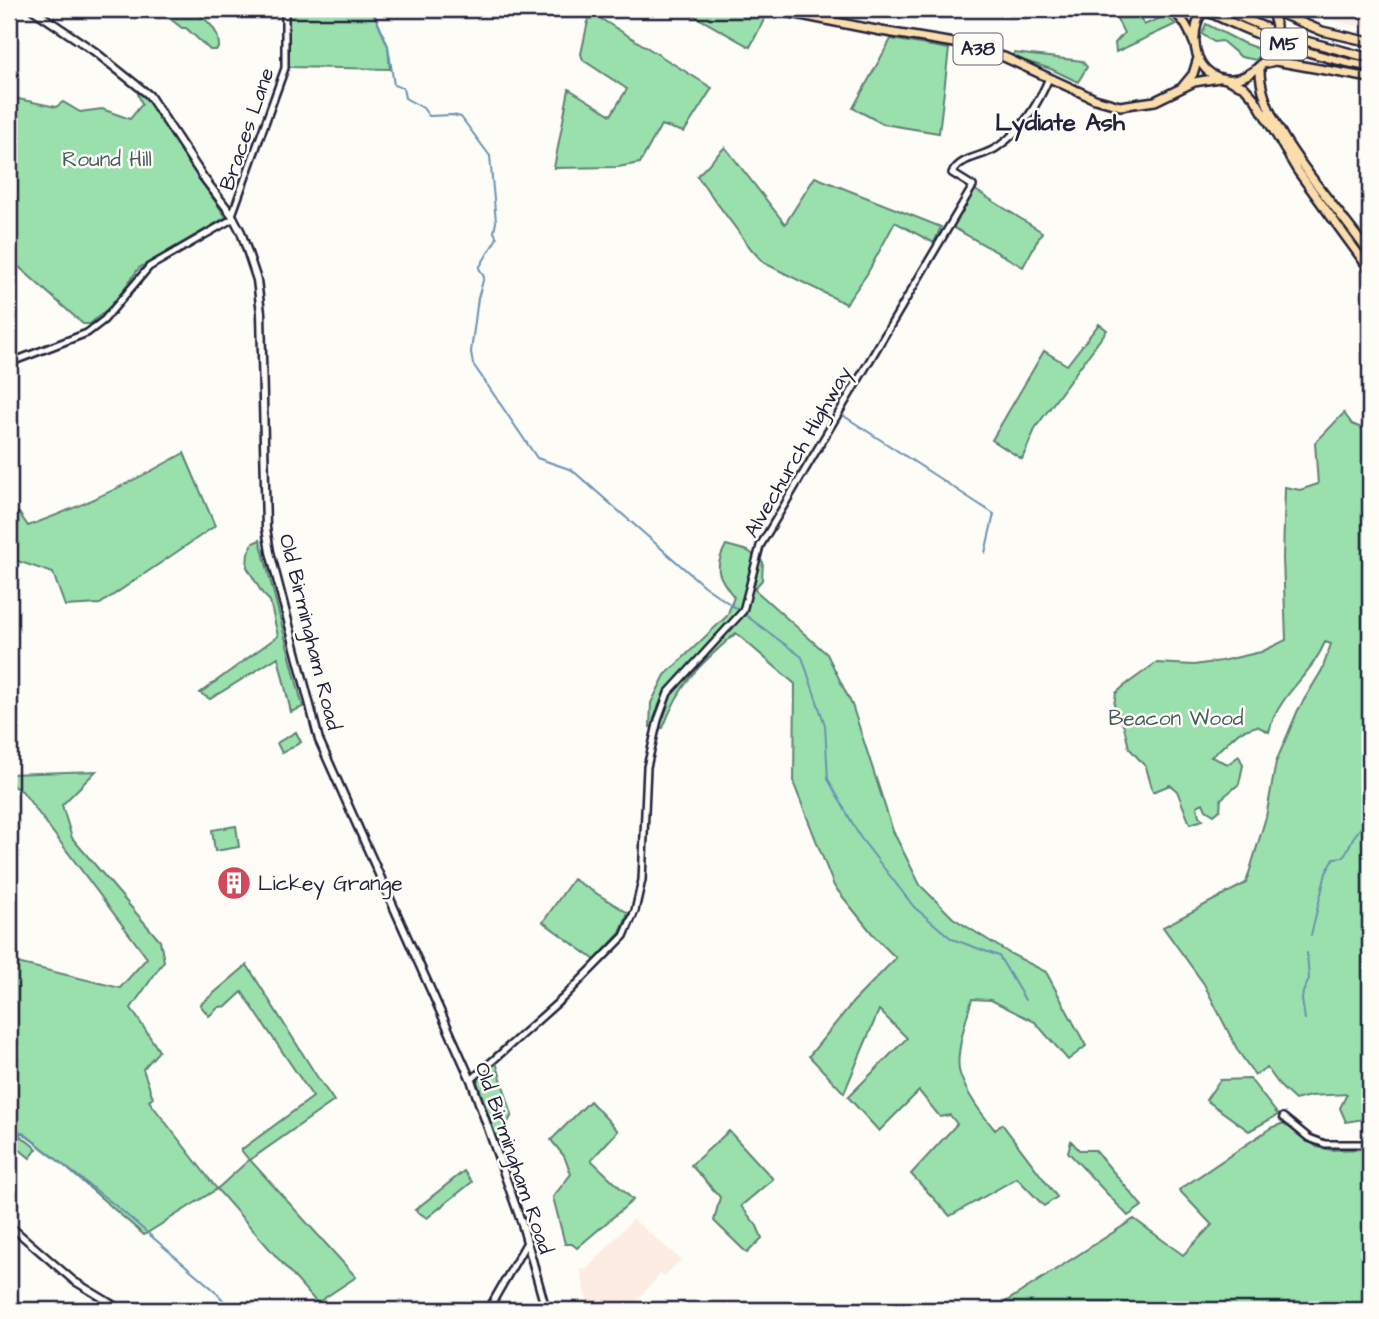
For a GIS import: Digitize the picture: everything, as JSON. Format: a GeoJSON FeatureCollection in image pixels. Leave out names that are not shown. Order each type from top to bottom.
{"type":"FeatureCollection","features":[{"type":"Feature","properties":{"kind":"highway","name":"A38"},"geometry":{"type":"LineString","coordinates":[[771,9],[794,11],[881,31],[954,43],[1004,57],[1095,99],[1120,106],[1154,101],[1194,82],[1219,78]]}},
{"type":"Feature","properties":{"kind":"highway"},"geometry":{"type":"LineString","coordinates":[[1170,9],[1181,17],[1189,28],[1198,58],[1204,66],[1219,78],[1244,87],[1255,99],[1297,170],[1370,270]]}},
{"type":"Feature","properties":{"kind":"highway"},"geometry":{"type":"LineString","coordinates":[[1194,43],[1203,9]]}},
{"type":"Feature","properties":{"kind":"highway","name":"M5"},"geometry":{"type":"LineString","coordinates":[[1203,9],[1290,46],[1370,67]]}},
{"type":"Feature","properties":{"kind":"highway","name":"M5"},"geometry":{"type":"LineString","coordinates":[[1222,9],[1283,34],[1370,58]]}},
{"type":"Feature","properties":{"kind":"highway"},"geometry":{"type":"LineString","coordinates":[[1228,80],[1251,75],[1273,47],[1276,26],[1272,9]]}},
{"type":"Feature","properties":{"kind":"highway"},"geometry":{"type":"LineString","coordinates":[[1272,9],[1322,31],[1370,42]]}},
{"type":"Feature","properties":{"kind":"highway"},"geometry":{"type":"LineString","coordinates":[[1183,86],[1192,74],[1198,58]]}},
{"type":"Feature","properties":{"kind":"highway"},"geometry":{"type":"LineString","coordinates":[[1261,65],[1275,61],[1370,78]]}},
{"type":"Feature","properties":{"kind":"highway"},"geometry":{"type":"LineString","coordinates":[[1261,65],[1262,90],[1292,150],[1370,255]]}},
{"type":"Feature","properties":{"kind":"main road","name":"Old Birmingham Road"},"geometry":{"type":"LineString","coordinates":[[32,9],[94,51],[149,95],[233,217],[247,246],[259,289],[266,528],[312,718],[342,797],[388,892],[471,1080],[507,1179],[546,1310]]}},
{"type":"Feature","properties":{"kind":"street","name":"Braces Lane"},"geometry":{"type":"LineString","coordinates":[[233,217],[285,68],[285,9]]}},
{"type":"Feature","properties":{"kind":"street","name":"Alvechurch Highway"},"geometry":{"type":"LineString","coordinates":[[471,1080],[564,997],[624,936],[635,911],[642,880],[647,767],[668,693],[743,611],[760,546],[973,186],[952,173],[959,163],[998,147],[1019,128],[1049,78]]}},
{"type":"Feature","properties":{"kind":"street"},"geometry":{"type":"LineString","coordinates":[[9,363],[87,333],[104,320],[149,267],[233,217]]}},
{"type":"Feature","properties":{"kind":"street"},"geometry":{"type":"LineString","coordinates":[[1283,1117],[1310,1138],[1325,1144],[1370,1144]]}},
{"type":"Feature","properties":{"kind":"street"},"geometry":{"type":"LineString","coordinates":[[9,1226],[74,1281],[122,1310]]}},
{"type":"Feature","properties":{"kind":"street"},"geometry":{"type":"LineString","coordinates":[[488,1310],[527,1242]]}},
{"type":"Feature","properties":{"kind":"shaded area"},"geometry":{"type":"Polygon","coordinates":[[[1278,9],[1370,9],[1370,29],[1317,16],[1290,15],[1278,9]]]}},
{"type":"Feature","properties":{"kind":"shaded area"},"geometry":{"type":"Polygon","coordinates":[[[633,1219],[681,1260],[664,1276],[660,1274],[629,1310],[590,1310],[580,1270],[587,1269],[633,1219]]]}},
{"type":"Feature","properties":{"kind":"green space"},"geometry":{"type":"Polygon","coordinates":[[[165,9],[193,9],[214,30],[219,47],[210,50],[186,28],[182,28],[164,14],[165,9]]]}},
{"type":"Feature","properties":{"kind":"green space"},"geometry":{"type":"Polygon","coordinates":[[[288,9],[372,9],[388,46],[390,69],[289,67],[288,9]]]}},
{"type":"Feature","properties":{"kind":"green space"},"geometry":{"type":"Polygon","coordinates":[[[696,9],[745,9],[766,16],[750,47],[693,15],[696,9]]]}},
{"type":"Feature","properties":{"kind":"green space"},"geometry":{"type":"Polygon","coordinates":[[[1107,9],[1136,9],[1144,25],[1165,16],[1176,24],[1116,52],[1115,43],[1124,33],[1115,15],[1107,9]]]}},
{"type":"Feature","properties":{"kind":"green space"},"geometry":{"type":"Polygon","coordinates":[[[590,12],[712,88],[684,132],[661,125],[640,163],[618,167],[554,168],[569,89],[611,115],[627,89],[583,60],[581,54],[590,12]]]}},
{"type":"Feature","properties":{"kind":"green space"},"geometry":{"type":"Polygon","coordinates":[[[1206,24],[1264,51],[1256,60],[1241,57],[1222,41],[1214,42],[1202,34],[1206,24]]]}},
{"type":"Feature","properties":{"kind":"green space"},"geometry":{"type":"Polygon","coordinates":[[[891,39],[949,49],[939,133],[883,124],[853,108],[891,39]]]}},
{"type":"Feature","properties":{"kind":"green space"},"geometry":{"type":"Polygon","coordinates":[[[1014,53],[1082,61],[1087,67],[1078,82],[1051,69],[1012,57],[1014,53]]]}},
{"type":"Feature","properties":{"kind":"green space","name":"Round Hill"},"geometry":{"type":"Polygon","coordinates":[[[136,89],[155,110],[226,217],[139,268],[113,304],[90,324],[83,324],[9,258],[9,97],[56,107],[63,102],[80,112],[102,109],[130,119],[142,104],[136,89]]]}},
{"type":"Feature","properties":{"kind":"green space"},"geometry":{"type":"Polygon","coordinates":[[[725,147],[785,224],[815,177],[941,227],[934,243],[895,222],[867,274],[846,304],[764,263],[752,250],[697,176],[725,147]]]}},
{"type":"Feature","properties":{"kind":"green space"},"geometry":{"type":"Polygon","coordinates":[[[972,188],[1042,232],[1023,267],[951,226],[972,188]]]}},
{"type":"Feature","properties":{"kind":"green space"},"geometry":{"type":"Polygon","coordinates":[[[1099,324],[1107,330],[1036,427],[1022,459],[992,440],[1044,351],[1067,365],[1099,324]]]}},
{"type":"Feature","properties":{"kind":"green space","name":"Beacon Wood"},"geometry":{"type":"Polygon","coordinates":[[[1344,413],[1352,424],[1364,429],[1370,425],[1370,1118],[1346,1122],[1340,1108],[1347,1094],[1310,1096],[1295,1100],[1267,1068],[1255,1075],[1238,1051],[1204,984],[1163,927],[1246,883],[1266,817],[1276,762],[1298,710],[1322,670],[1331,644],[1325,642],[1319,655],[1279,707],[1269,732],[1257,726],[1239,732],[1211,757],[1228,764],[1239,756],[1243,765],[1239,784],[1221,799],[1220,810],[1214,815],[1206,810],[1203,803],[1197,806],[1199,816],[1203,820],[1190,824],[1177,791],[1170,785],[1153,792],[1146,767],[1129,748],[1124,727],[1114,705],[1116,693],[1156,663],[1194,665],[1221,661],[1261,652],[1286,640],[1283,558],[1285,487],[1300,490],[1318,484],[1315,443],[1344,413]]]}},
{"type":"Feature","properties":{"kind":"green space"},"geometry":{"type":"Polygon","coordinates":[[[184,453],[215,526],[100,604],[65,606],[53,573],[12,559],[9,561],[9,516],[19,513],[28,526],[108,493],[184,453]]]}},
{"type":"Feature","properties":{"kind":"green space"},"geometry":{"type":"Polygon","coordinates":[[[260,540],[303,707],[291,712],[278,657],[210,699],[200,693],[278,636],[270,601],[262,593],[247,567],[248,553],[253,543],[260,540]]]}},
{"type":"Feature","properties":{"kind":"green space"},"geometry":{"type":"Polygon","coordinates":[[[726,545],[748,551],[763,562],[762,580],[754,589],[827,654],[852,705],[893,831],[920,885],[953,918],[1009,953],[1046,972],[1086,1046],[1068,1060],[1035,1022],[991,1000],[972,999],[960,1047],[960,1074],[970,1096],[990,1124],[995,1130],[1002,1124],[1057,1197],[1044,1206],[1017,1178],[950,1216],[911,1174],[957,1124],[950,1115],[940,1117],[919,1091],[879,1131],[848,1097],[907,1038],[879,1010],[844,1093],[809,1056],[853,1002],[896,958],[875,937],[834,886],[794,784],[795,684],[736,633],[692,675],[677,698],[663,728],[650,727],[651,703],[665,675],[727,616],[734,597],[719,572],[726,545]]]}},
{"type":"Feature","properties":{"kind":"green space"},"geometry":{"type":"Polygon","coordinates":[[[296,732],[301,742],[282,753],[277,743],[296,732]]]}},
{"type":"Feature","properties":{"kind":"green space"},"geometry":{"type":"Polygon","coordinates":[[[96,771],[62,805],[72,838],[160,941],[164,961],[131,1008],[159,1051],[143,1069],[153,1098],[149,1101],[217,1189],[144,1235],[22,1132],[9,1143],[9,961],[120,988],[147,958],[22,791],[9,784],[9,774],[96,771]]]}},
{"type":"Feature","properties":{"kind":"green space"},"geometry":{"type":"Polygon","coordinates":[[[236,826],[239,847],[215,851],[212,830],[236,826]]]}},
{"type":"Feature","properties":{"kind":"green space"},"geometry":{"type":"Polygon","coordinates":[[[573,879],[628,913],[620,933],[595,960],[543,922],[573,879]]]}},
{"type":"Feature","properties":{"kind":"green space"},"geometry":{"type":"Polygon","coordinates":[[[247,965],[334,1101],[250,1160],[356,1277],[317,1303],[217,1189],[249,1160],[241,1150],[313,1097],[242,992],[227,1006],[219,1007],[209,1016],[200,1005],[247,965]]]}},
{"type":"Feature","properties":{"kind":"green space"},"geometry":{"type":"Polygon","coordinates":[[[496,1062],[512,1115],[497,1142],[477,1081],[496,1062]]]}},
{"type":"Feature","properties":{"kind":"green space"},"geometry":{"type":"Polygon","coordinates":[[[1250,1079],[1278,1115],[1249,1131],[1206,1100],[1220,1080],[1250,1079]]]}},
{"type":"Feature","properties":{"kind":"green space"},"geometry":{"type":"Polygon","coordinates":[[[590,1101],[618,1131],[591,1160],[633,1200],[577,1248],[572,1244],[565,1244],[553,1197],[571,1174],[564,1156],[551,1140],[590,1101]]]}},
{"type":"Feature","properties":{"kind":"green space"},"geometry":{"type":"Polygon","coordinates":[[[1284,1123],[1317,1147],[1331,1150],[1370,1149],[1370,1310],[993,1310],[1134,1219],[1183,1255],[1212,1225],[1179,1190],[1271,1128],[1284,1123]]]}},
{"type":"Feature","properties":{"kind":"green space"},"geometry":{"type":"Polygon","coordinates":[[[729,1131],[773,1179],[741,1206],[757,1226],[762,1238],[747,1253],[714,1221],[720,1197],[691,1165],[729,1131]]]}},
{"type":"Feature","properties":{"kind":"green space"},"geometry":{"type":"Polygon","coordinates":[[[21,1136],[37,1149],[30,1158],[14,1145],[21,1136]]]}},
{"type":"Feature","properties":{"kind":"green space"},"geometry":{"type":"Polygon","coordinates":[[[1071,1141],[1079,1150],[1095,1150],[1142,1206],[1128,1216],[1068,1152],[1071,1141]]]}},
{"type":"Feature","properties":{"kind":"green space"},"geometry":{"type":"Polygon","coordinates":[[[464,1171],[472,1182],[427,1218],[415,1210],[464,1171]]]}},
{"type":"Feature","properties":{"kind":"waterway"},"geometry":{"type":"LineString","coordinates":[[372,9],[388,46],[394,85],[403,88],[405,98],[423,108],[429,116],[461,117],[490,156],[496,222],[494,232],[497,238],[479,268],[484,277],[478,298],[471,352],[473,364],[537,458],[572,470],[704,586],[740,611]]}},
{"type":"Feature","properties":{"kind":"waterway"},"geometry":{"type":"LineString","coordinates":[[841,414],[994,514],[985,553]]}},
{"type":"Feature","properties":{"kind":"waterway"},"geometry":{"type":"LineString","coordinates":[[744,614],[802,657],[825,725],[828,779],[860,837],[914,907],[952,939],[999,956],[1025,1000]]}},
{"type":"Feature","properties":{"kind":"waterway"},"geometry":{"type":"LineString","coordinates":[[1311,935],[1326,873],[1334,858],[1344,857],[1353,838],[1370,815]]}},
{"type":"Feature","properties":{"kind":"waterway"},"geometry":{"type":"LineString","coordinates":[[1305,1019],[1302,1000],[1309,979],[1307,953]]}},
{"type":"Feature","properties":{"kind":"waterway"},"geometry":{"type":"LineString","coordinates":[[9,1125],[115,1205],[214,1290],[232,1310]]}},
{"type":"Feature","properties":{"kind":"place","name":"Lickey Grange"},"geometry":{"type":"Point","coordinates":[234,883]}},
{"type":"Feature","properties":{"kind":"district","name":"Lydiate Ash"},"geometry":{"type":"Point","coordinates":[1060,123]}}]}
